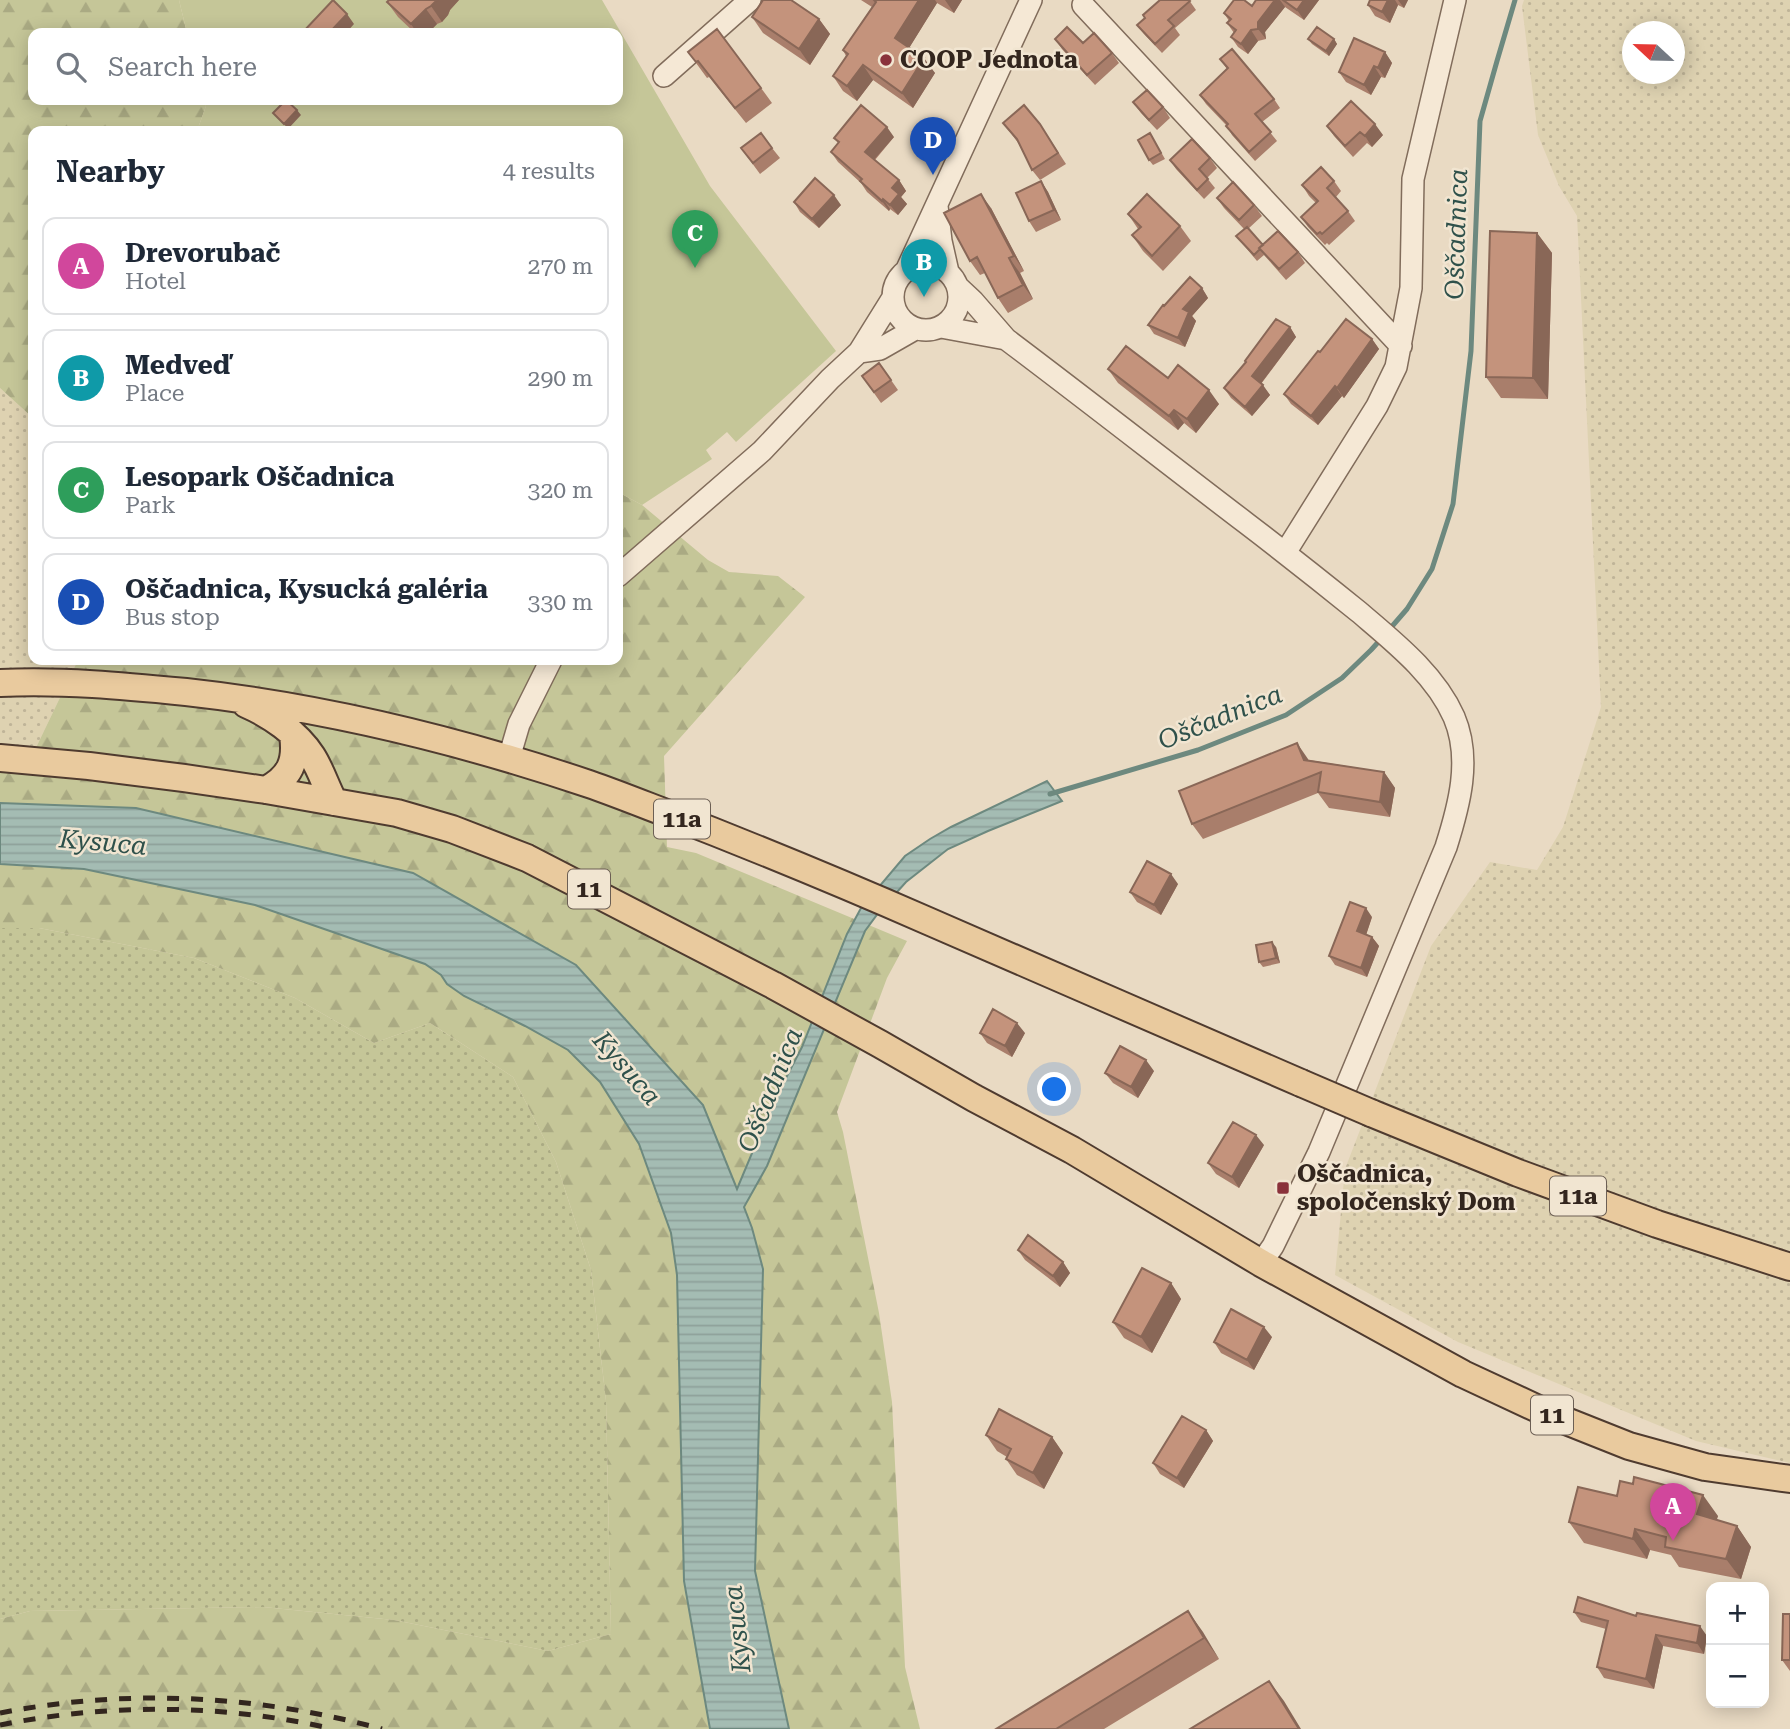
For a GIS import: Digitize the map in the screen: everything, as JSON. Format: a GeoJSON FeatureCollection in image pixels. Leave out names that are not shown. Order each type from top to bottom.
{"type":"FeatureCollection","features":[{"type":"Feature","properties":{"kind":"main road","name":"11a"},"geometry":{"type":"LineString","coordinates":[[0,683],[87,684],[232,697],[292,706],[372,723],[509,758],[603,789],[852,887],[1371,1113],[1531,1178],[1657,1224],[1790,1267]]}},
{"type":"Feature","properties":{"kind":"main road"},"geometry":{"type":"LineString","coordinates":[[232,697],[258,709],[305,747],[334,802]]}},
{"type":"Feature","properties":{"kind":"main road"},"geometry":{"type":"LineString","coordinates":[[266,790],[287,774],[293,762],[293,735]]}},
{"type":"Feature","properties":{"kind":"main road","name":"11"},"geometry":{"type":"LineString","coordinates":[[0,758],[89,766],[266,790],[408,816],[452,829],[527,858],[773,985],[1072,1150],[1261,1263],[1463,1374],[1629,1446],[1685,1462],[1790,1479]]}},
{"type":"Feature","properties":{"kind":"street"},"geometry":{"type":"LineString","coordinates":[[664,76],[750,0]]}},
{"type":"Feature","properties":{"kind":"street"},"geometry":{"type":"LineString","coordinates":[[1006,339],[941,327],[923,331],[915,329],[899,318],[892,299],[895,282],[907,269],[1031,0]]}},
{"type":"Feature","properties":{"kind":"street"},"geometry":{"type":"LineString","coordinates":[[1285,553],[1377,406],[1396,367],[1411,288],[1413,179],[1455,0]]}},
{"type":"Feature","properties":{"kind":"street"},"geometry":{"type":"LineString","coordinates":[[1083,5],[1401,345]]}},
{"type":"Feature","properties":{"kind":"street"},"geometry":{"type":"LineString","coordinates":[[937,206],[941,241],[959,297],[954,315],[941,327]]}},
{"type":"Feature","properties":{"kind":"street"},"geometry":{"type":"LineString","coordinates":[[907,269],[917,265],[938,266],[1006,339],[1285,553],[1395,643],[1436,687],[1454,717],[1461,742],[1462,785],[1446,847],[1319,1152],[1273,1246],[1261,1263]]}},
{"type":"Feature","properties":{"kind":"street"},"geometry":{"type":"LineString","coordinates":[[623,572],[762,451],[859,352],[892,299]]}},
{"type":"Feature","properties":{"kind":"street"},"geometry":{"type":"LineString","coordinates":[[859,352],[880,349],[915,329]]}},
{"type":"Feature","properties":{"kind":"street"},"geometry":{"type":"LineString","coordinates":[[509,758],[519,723],[548,665]]}},
{"type":"Feature","properties":{"kind":"shaded area"},"geometry":{"type":"Polygon","coordinates":[[[1524,0],[1790,0],[1790,1463],[1696,1441],[1458,1342],[1335,1275],[1345,1169],[1431,946],[1490,862],[1537,870],[1563,827],[1601,707],[1577,216],[1559,186],[1538,135],[1522,6],[1524,0]]]}},
{"type":"Feature","properties":{"kind":"shaded area"},"geometry":{"type":"Polygon","coordinates":[[[0,388],[28,413],[28,665],[76,665],[32,756],[0,752],[0,388]]]}},
{"type":"Feature","properties":{"kind":"green space"},"geometry":{"type":"Polygon","coordinates":[[[0,0],[179,0],[186,28],[28,28],[28,105],[206,106],[199,126],[28,126],[28,413],[0,388],[0,0]]]}},
{"type":"Feature","properties":{"kind":"green space"},"geometry":{"type":"Polygon","coordinates":[[[179,0],[602,0],[618,28],[186,28],[179,0]]]}},
{"type":"Feature","properties":{"kind":"green space"},"geometry":{"type":"Polygon","coordinates":[[[623,36],[710,186],[836,351],[736,442],[727,432],[706,450],[712,459],[642,505],[623,495],[623,126],[199,126],[206,106],[623,105],[623,36]]]}},
{"type":"Feature","properties":{"kind":"green space"},"geometry":{"type":"Polygon","coordinates":[[[623,495],[642,505],[708,560],[729,572],[778,576],[805,597],[664,756],[667,847],[696,853],[907,941],[887,978],[837,1112],[879,1313],[892,1402],[905,1667],[920,1729],[789,1729],[755,1571],[763,1270],[752,1228],[703,1105],[136,808],[0,803],[0,752],[32,756],[76,665],[623,665],[623,495]]]}},
{"type":"Feature","properties":{"kind":"green space"},"geometry":{"type":"Polygon","coordinates":[[[0,864],[84,869],[255,905],[425,964],[441,975],[447,984],[484,1007],[568,1050],[600,1082],[639,1144],[671,1233],[677,1275],[684,1581],[710,1729],[0,1729],[0,1619],[30,1611],[263,1607],[394,1620],[548,1651],[611,1634],[606,1401],[591,1270],[556,1162],[513,1077],[430,1023],[374,1043],[295,998],[194,958],[39,928],[0,928],[0,864]]]}},
{"type":"Feature","properties":{"kind":"green space"},"geometry":{"type":"Polygon","coordinates":[[[0,928],[39,928],[194,958],[295,998],[374,1043],[430,1023],[513,1077],[556,1162],[591,1270],[606,1401],[611,1634],[548,1651],[394,1620],[263,1607],[30,1611],[0,1619],[0,928]]]}},
{"type":"Feature","properties":{"kind":"water","name":"Kysuca"},"geometry":{"type":"Polygon","coordinates":[[[1047,781],[1062,801],[948,849],[906,882],[865,931],[767,1166],[744,1207],[763,1269],[755,1571],[789,1729],[710,1729],[684,1581],[677,1275],[671,1233],[639,1144],[600,1082],[568,1050],[464,996],[425,964],[255,905],[84,869],[0,864],[0,803],[136,808],[413,873],[576,965],[703,1105],[737,1189],[773,1103],[802,1047],[847,934],[861,908],[905,856],[951,827],[1047,781]]]}},
{"type":"Feature","properties":{"kind":"building"},"geometry":{"type":"Polygon","coordinates":[[[333,0],[347,14],[334,28],[307,28],[333,0]]]}},
{"type":"Feature","properties":{"kind":"building"},"geometry":{"type":"Polygon","coordinates":[[[437,0],[411,24],[387,2],[437,0]]]}},
{"type":"Feature","properties":{"kind":"building"},"geometry":{"type":"Polygon","coordinates":[[[763,0],[791,0],[819,19],[799,49],[752,17],[763,0]]]}},
{"type":"Feature","properties":{"kind":"building"},"geometry":{"type":"Polygon","coordinates":[[[874,0],[919,0],[895,38],[924,58],[902,93],[863,65],[847,86],[833,76],[848,54],[843,50],[876,2],[874,0]]]}},
{"type":"Feature","properties":{"kind":"building"},"geometry":{"type":"Polygon","coordinates":[[[1160,0],[1190,1],[1168,20],[1174,26],[1155,44],[1137,25],[1145,18],[1143,15],[1160,0]]]}},
{"type":"Feature","properties":{"kind":"building"},"geometry":{"type":"Polygon","coordinates":[[[1234,0],[1244,0],[1252,6],[1256,0],[1275,0],[1258,22],[1258,29],[1251,30],[1241,44],[1231,37],[1236,30],[1227,23],[1231,19],[1224,13],[1234,0]]]}},
{"type":"Feature","properties":{"kind":"building"},"geometry":{"type":"Polygon","coordinates":[[[1283,0],[1304,0],[1297,10],[1283,0]]]}},
{"type":"Feature","properties":{"kind":"building"},"geometry":{"type":"Polygon","coordinates":[[[1370,0],[1388,0],[1382,12],[1368,5],[1370,0]]]}},
{"type":"Feature","properties":{"kind":"building"},"geometry":{"type":"Polygon","coordinates":[[[1067,27],[1083,43],[1094,33],[1112,53],[1087,75],[1055,39],[1067,27]]]}},
{"type":"Feature","properties":{"kind":"building"},"geometry":{"type":"Polygon","coordinates":[[[1317,27],[1334,39],[1326,51],[1308,39],[1317,27]]]}},
{"type":"Feature","properties":{"kind":"building"},"geometry":{"type":"Polygon","coordinates":[[[717,29],[761,88],[735,108],[688,52],[717,29]]]}},
{"type":"Feature","properties":{"kind":"building"},"geometry":{"type":"Polygon","coordinates":[[[1354,38],[1385,52],[1378,68],[1374,66],[1364,85],[1339,72],[1354,38]]]}},
{"type":"Feature","properties":{"kind":"building"},"geometry":{"type":"Polygon","coordinates":[[[1232,49],[1274,99],[1255,114],[1271,132],[1249,152],[1226,126],[1228,124],[1200,95],[1228,68],[1220,59],[1232,49]]]}},
{"type":"Feature","properties":{"kind":"building"},"geometry":{"type":"Polygon","coordinates":[[[1147,90],[1163,107],[1149,120],[1133,102],[1147,90]]]}},
{"type":"Feature","properties":{"kind":"building"},"geometry":{"type":"Polygon","coordinates":[[[1351,101],[1375,124],[1365,136],[1360,132],[1345,146],[1327,126],[1351,101]]]}},
{"type":"Feature","properties":{"kind":"building"},"geometry":{"type":"Polygon","coordinates":[[[281,105],[292,105],[297,110],[284,124],[273,113],[281,105]]]}},
{"type":"Feature","properties":{"kind":"building"},"geometry":{"type":"Polygon","coordinates":[[[861,105],[887,127],[865,152],[899,180],[892,188],[899,194],[890,205],[883,199],[882,201],[831,152],[839,142],[834,138],[861,105]]]}},
{"type":"Feature","properties":{"kind":"building"},"geometry":{"type":"Polygon","coordinates":[[[1024,105],[1058,153],[1032,170],[1017,139],[1003,123],[1024,105]]]}},
{"type":"Feature","properties":{"kind":"building"},"geometry":{"type":"Polygon","coordinates":[[[761,133],[772,148],[753,163],[741,148],[761,133]]]}},
{"type":"Feature","properties":{"kind":"building"},"geometry":{"type":"Polygon","coordinates":[[[1150,133],[1161,153],[1149,160],[1138,140],[1150,133]]]}},
{"type":"Feature","properties":{"kind":"building"},"geometry":{"type":"Polygon","coordinates":[[[1192,139],[1210,158],[1199,169],[1208,179],[1197,190],[1170,160],[1192,139]]]}},
{"type":"Feature","properties":{"kind":"building"},"geometry":{"type":"Polygon","coordinates":[[[1321,167],[1334,181],[1327,188],[1348,211],[1322,234],[1317,234],[1301,217],[1318,201],[1302,185],[1321,167]]]}},
{"type":"Feature","properties":{"kind":"building"},"geometry":{"type":"Polygon","coordinates":[[[815,178],[834,195],[812,219],[794,202],[815,178]]]}},
{"type":"Feature","properties":{"kind":"building"},"geometry":{"type":"Polygon","coordinates":[[[1041,181],[1054,210],[1029,221],[1016,193],[1041,181]]]}},
{"type":"Feature","properties":{"kind":"building"},"geometry":{"type":"Polygon","coordinates":[[[1233,182],[1254,205],[1239,220],[1217,198],[1233,182]]]}},
{"type":"Feature","properties":{"kind":"building"},"geometry":{"type":"Polygon","coordinates":[[[981,194],[1014,256],[1009,258],[1023,285],[998,298],[977,257],[970,261],[944,213],[981,194]]]}},
{"type":"Feature","properties":{"kind":"building"},"geometry":{"type":"Polygon","coordinates":[[[1147,194],[1180,226],[1152,256],[1132,235],[1141,227],[1128,214],[1147,194]]]}},
{"type":"Feature","properties":{"kind":"building"},"geometry":{"type":"Polygon","coordinates":[[[1247,227],[1263,245],[1254,255],[1236,236],[1247,227]]]}},
{"type":"Feature","properties":{"kind":"building"},"geometry":{"type":"Polygon","coordinates":[[[1278,231],[1298,252],[1279,269],[1259,248],[1278,231]]]}},
{"type":"Feature","properties":{"kind":"building"},"geometry":{"type":"Polygon","coordinates":[[[1490,231],[1537,233],[1533,378],[1486,377],[1490,231]]]}},
{"type":"Feature","properties":{"kind":"building"},"geometry":{"type":"Polygon","coordinates":[[[1190,277],[1202,288],[1183,309],[1189,312],[1178,338],[1148,325],[1163,305],[1190,277]]]}},
{"type":"Feature","properties":{"kind":"building"},"geometry":{"type":"Polygon","coordinates":[[[1276,319],[1290,327],[1252,376],[1263,385],[1245,407],[1224,388],[1276,319]]]}},
{"type":"Feature","properties":{"kind":"building"},"geometry":{"type":"Polygon","coordinates":[[[1346,319],[1372,339],[1337,388],[1335,386],[1311,416],[1284,394],[1346,319]]]}},
{"type":"Feature","properties":{"kind":"building"},"geometry":{"type":"Polygon","coordinates":[[[1126,346],[1168,378],[1178,365],[1209,390],[1187,419],[1174,410],[1169,416],[1108,369],[1126,346]]]}},
{"type":"Feature","properties":{"kind":"building"},"geometry":{"type":"Polygon","coordinates":[[[879,363],[891,380],[874,392],[862,376],[879,363]]]}},
{"type":"Feature","properties":{"kind":"building"},"geometry":{"type":"Polygon","coordinates":[[[1297,743],[1304,760],[1384,772],[1380,802],[1318,792],[1321,772],[1192,824],[1179,791],[1297,743]]]}},
{"type":"Feature","properties":{"kind":"building"},"geometry":{"type":"Polygon","coordinates":[[[1147,861],[1171,874],[1154,905],[1130,892],[1147,861]]]}},
{"type":"Feature","properties":{"kind":"building"},"geometry":{"type":"Polygon","coordinates":[[[1350,902],[1366,908],[1357,931],[1372,937],[1361,968],[1329,956],[1350,902]]]}},
{"type":"Feature","properties":{"kind":"building"},"geometry":{"type":"Polygon","coordinates":[[[1272,942],[1276,958],[1259,962],[1256,945],[1272,942]]]}},
{"type":"Feature","properties":{"kind":"building"},"geometry":{"type":"Polygon","coordinates":[[[993,1009],[1017,1023],[1005,1046],[980,1033],[993,1009]]]}},
{"type":"Feature","properties":{"kind":"building"},"geometry":{"type":"Polygon","coordinates":[[[1120,1046],[1146,1060],[1131,1087],[1105,1073],[1120,1046]]]}},
{"type":"Feature","properties":{"kind":"building"},"geometry":{"type":"Polygon","coordinates":[[[1233,1122],[1256,1135],[1232,1177],[1208,1163],[1233,1122]]]}},
{"type":"Feature","properties":{"kind":"building"},"geometry":{"type":"Polygon","coordinates":[[[1028,1235],[1063,1262],[1053,1276],[1018,1250],[1028,1235]]]}},
{"type":"Feature","properties":{"kind":"building"},"geometry":{"type":"Polygon","coordinates":[[[1142,1268],[1171,1283],[1141,1337],[1113,1322],[1142,1268]]]}},
{"type":"Feature","properties":{"kind":"building"},"geometry":{"type":"Polygon","coordinates":[[[1231,1309],[1264,1327],[1247,1360],[1214,1342],[1231,1309]]]}},
{"type":"Feature","properties":{"kind":"building"},"geometry":{"type":"Polygon","coordinates":[[[999,1409],[1052,1437],[1033,1473],[1006,1459],[1011,1449],[986,1435],[999,1409]]]}},
{"type":"Feature","properties":{"kind":"building"},"geometry":{"type":"Polygon","coordinates":[[[1182,1416],[1206,1430],[1177,1478],[1153,1463],[1182,1416]]]}},
{"type":"Feature","properties":{"kind":"building"},"geometry":{"type":"Polygon","coordinates":[[[1634,1477],[1703,1495],[1697,1514],[1737,1526],[1726,1559],[1665,1547],[1666,1537],[1635,1529],[1633,1539],[1569,1522],[1578,1487],[1617,1496],[1620,1481],[1633,1484],[1634,1477]]]}},
{"type":"Feature","properties":{"kind":"building"},"geometry":{"type":"Polygon","coordinates":[[[1578,1597],[1636,1616],[1637,1613],[1700,1626],[1697,1643],[1656,1635],[1646,1679],[1597,1667],[1608,1621],[1574,1612],[1578,1597]]]}},
{"type":"Feature","properties":{"kind":"building"},"geometry":{"type":"Polygon","coordinates":[[[1188,1611],[1204,1638],[1056,1729],[996,1729],[1188,1611]]]}},
{"type":"Feature","properties":{"kind":"building"},"geometry":{"type":"Polygon","coordinates":[[[1783,1614],[1790,1614],[1790,1660],[1782,1660],[1783,1614]]]}},
{"type":"Feature","properties":{"kind":"building"},"geometry":{"type":"Polygon","coordinates":[[[1269,1681],[1299,1729],[1190,1729],[1269,1681]]]}},
{"type":"Feature","properties":{"kind":"waterway","name":"Oščadnica"},"geometry":{"type":"LineString","coordinates":[[1388,631],[1407,609],[1432,569],[1453,504],[1471,351],[1480,121],[1515,0]]}},
{"type":"Feature","properties":{"kind":"waterway","name":"Oščadnica"},"geometry":{"type":"LineString","coordinates":[[1050,794],[1198,750],[1286,715],[1342,678],[1381,639]]}},
{"type":"Feature","properties":{"kind":"railway"},"geometry":{"type":"LineString","coordinates":[[0,1713],[96,1700],[192,1699],[288,1709],[382,1729]]}},
{"type":"Feature","properties":{"kind":"railway"},"geometry":{"type":"LineString","coordinates":[[0,1725],[83,1713],[167,1709],[251,1715],[333,1729]]}},
{"type":"Feature","properties":{"kind":"place","name":"COOP Jednota"},"geometry":{"type":"Point","coordinates":[886,60]}},
{"type":"Feature","properties":{"kind":"place","name":"Oščadnica, Kysucká galéria"},"geometry":{"type":"Point","coordinates":[933,175]}},
{"type":"Feature","properties":{"kind":"place","name":"Lesopark Oščadnica"},"geometry":{"type":"Point","coordinates":[695,268]}},
{"type":"Feature","properties":{"kind":"place","name":"Medveď"},"geometry":{"type":"Point","coordinates":[924,297]}},
{"type":"Feature","properties":{"kind":"place","name":"Oščadnica, spoločenský Dom"},"geometry":{"type":"Point","coordinates":[1283,1188]}},
{"type":"Feature","properties":{"kind":"place","name":"Drevorubač"},"geometry":{"type":"Point","coordinates":[1673,1541]}}]}
